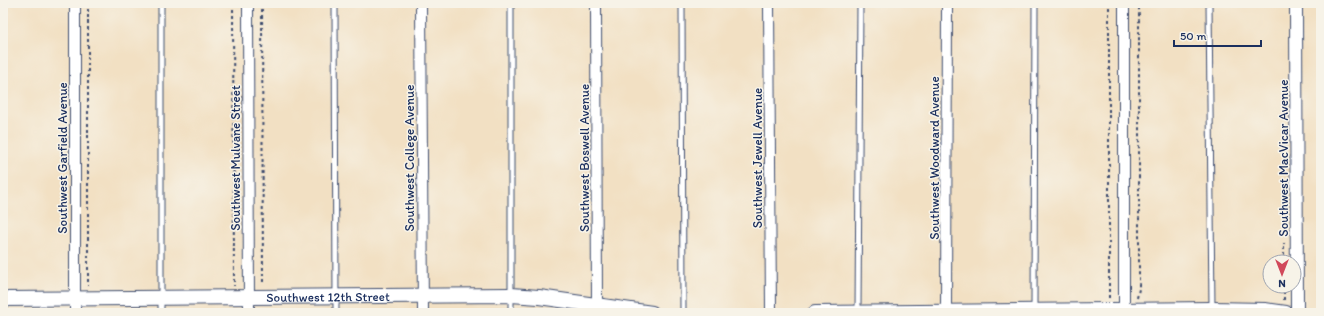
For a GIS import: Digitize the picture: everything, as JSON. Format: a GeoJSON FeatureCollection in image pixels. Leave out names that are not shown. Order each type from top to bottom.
{"type":"FeatureCollection","features":[{"type":"Feature","properties":{"kind":"main road","name":"Southwest 12th Street"},"geometry":{"type":"LineString","coordinates":[[3,299],[511,295],[539,296],[597,309],[652,313]]}},
{"type":"Feature","properties":{"kind":"main road"},"geometry":{"type":"LineString","coordinates":[[815,313],[1034,312],[1109,310],[1265,310],[1286,313]]}},
{"type":"Feature","properties":{"kind":"street","name":"Southwest Garfield Avenue"},"geometry":{"type":"LineString","coordinates":[[74,3],[82,298],[75,313]]}},
{"type":"Feature","properties":{"kind":"street","name":"Southwest Mulvane Street"},"geometry":{"type":"LineString","coordinates":[[248,3],[248,313]]}},
{"type":"Feature","properties":{"kind":"street","name":"Southwest College Avenue"},"geometry":{"type":"LineString","coordinates":[[421,3],[422,312]]}},
{"type":"Feature","properties":{"kind":"street","name":"Southwest Boswell Avenue"},"geometry":{"type":"LineString","coordinates":[[596,3],[597,309]]}},
{"type":"Feature","properties":{"kind":"street","name":"Southwest Jewell Avenue"},"geometry":{"type":"LineString","coordinates":[[769,3],[771,313]]}},
{"type":"Feature","properties":{"kind":"street","name":"Southwest Woodward Avenue"},"geometry":{"type":"LineString","coordinates":[[946,312],[947,3]]}},
{"type":"Feature","properties":{"kind":"street"},"geometry":{"type":"LineString","coordinates":[[1124,3],[1129,311]]}},
{"type":"Feature","properties":{"kind":"street","name":"Southwest MacVicar Avenue"},"geometry":{"type":"LineString","coordinates":[[1296,3],[1297,313]]}},
{"type":"Feature","properties":{"kind":"lane"},"geometry":{"type":"LineString","coordinates":[[161,3],[161,313]]}},
{"type":"Feature","properties":{"kind":"lane"},"geometry":{"type":"LineString","coordinates":[[334,3],[336,313]]}},
{"type":"Feature","properties":{"kind":"lane"},"geometry":{"type":"LineString","coordinates":[[511,3],[511,312]]}},
{"type":"Feature","properties":{"kind":"lane"},"geometry":{"type":"LineString","coordinates":[[682,3],[683,313]]}},
{"type":"Feature","properties":{"kind":"lane"},"geometry":{"type":"LineString","coordinates":[[858,313],[860,3]]}},
{"type":"Feature","properties":{"kind":"lane"},"geometry":{"type":"LineString","coordinates":[[1034,312],[1035,3]]}},
{"type":"Feature","properties":{"kind":"lane"},"geometry":{"type":"LineString","coordinates":[[1209,3],[1212,311]]}},
{"type":"Feature","properties":{"kind":"path"},"geometry":{"type":"LineString","coordinates":[[82,298],[88,3]]}},
{"type":"Feature","properties":{"kind":"path"},"geometry":{"type":"LineString","coordinates":[[233,3],[234,313]]}},
{"type":"Feature","properties":{"kind":"path"},"geometry":{"type":"LineString","coordinates":[[262,3],[263,313]]}},
{"type":"Feature","properties":{"kind":"path"},"geometry":{"type":"LineString","coordinates":[[1109,3],[1109,310]]}},
{"type":"Feature","properties":{"kind":"path"},"geometry":{"type":"LineString","coordinates":[[1129,311],[1139,3]]}},
{"type":"Feature","properties":{"kind":"path"},"geometry":{"type":"LineString","coordinates":[[291,313],[541,311]]}}]}
